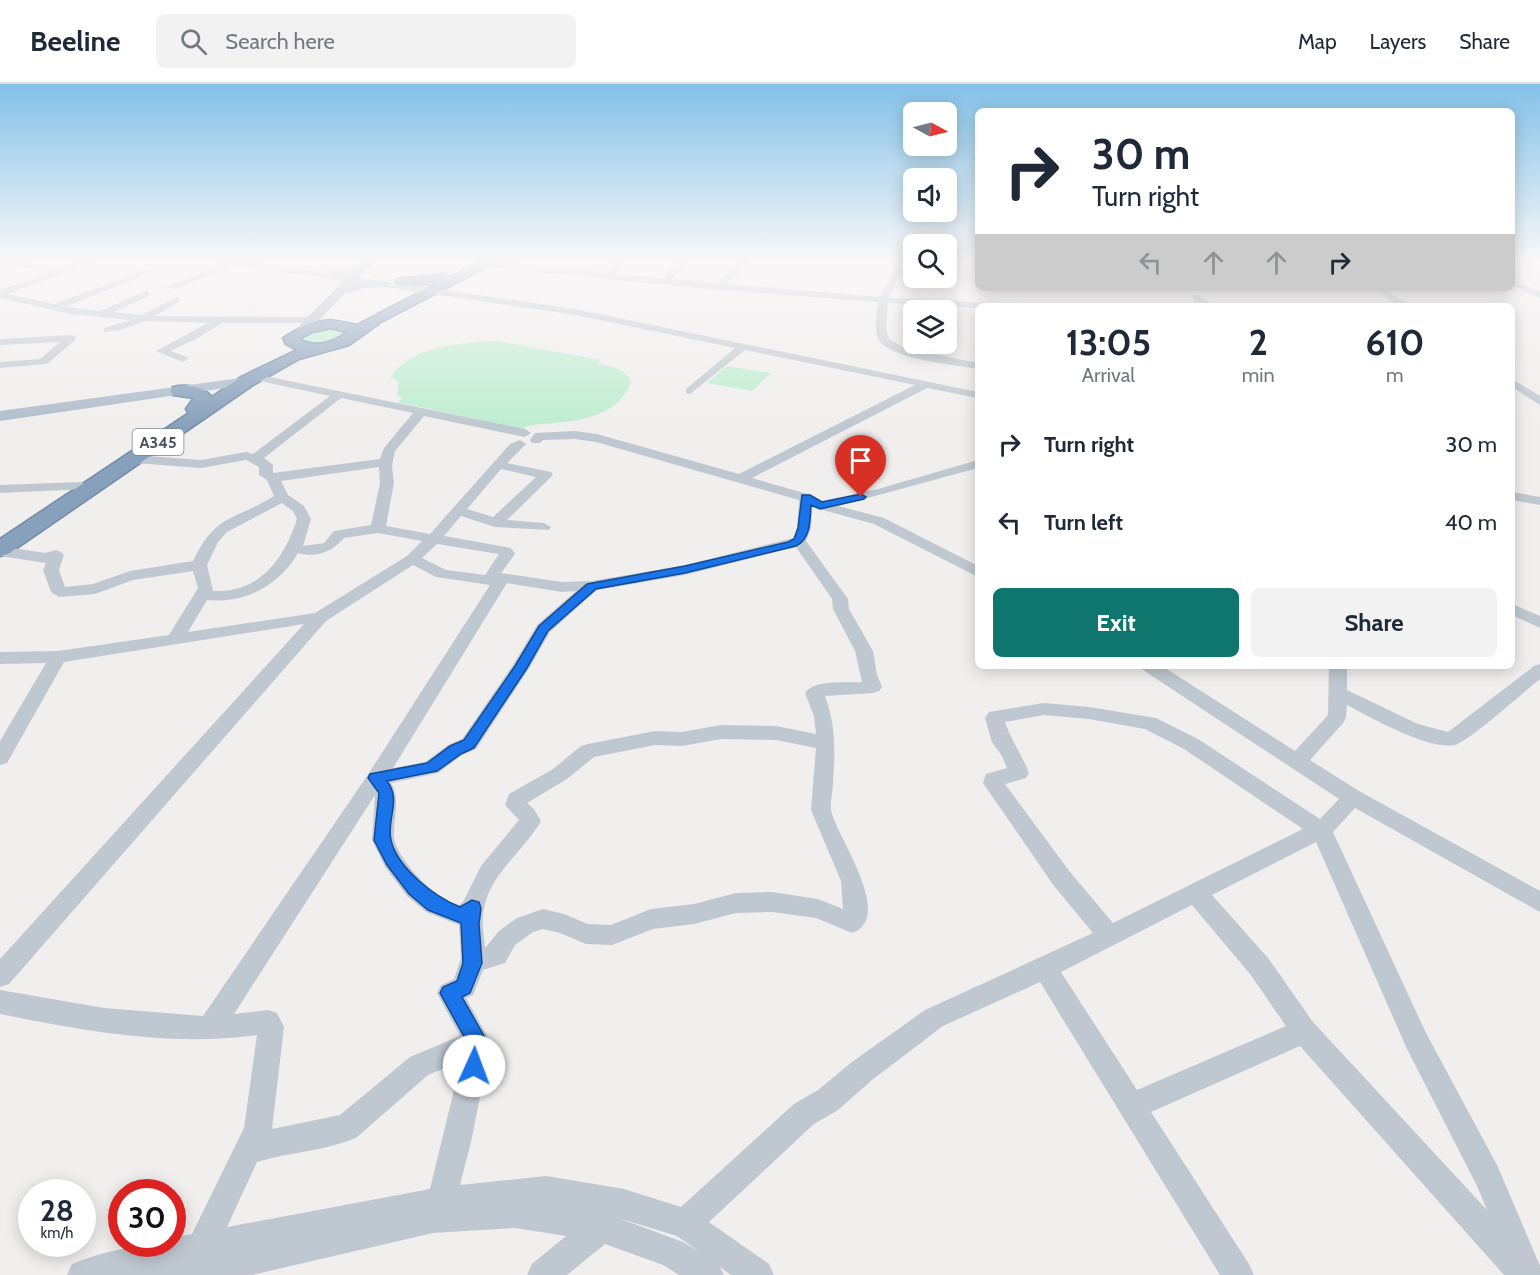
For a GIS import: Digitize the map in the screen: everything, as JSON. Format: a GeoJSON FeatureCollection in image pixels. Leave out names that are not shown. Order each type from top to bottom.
{"type":"FeatureCollection","features":[{"type":"Feature","properties":{"kind":"highway","name":"A345"},"geometry":{"type":"LineString","coordinates":[[0,539],[195,409],[280,357],[302,332],[324,325],[346,327],[382,316]]}},
{"type":"Feature","properties":{"kind":"highway","name":"A345"},"geometry":{"type":"LineString","coordinates":[[0,550],[134,459],[245,379],[293,356],[345,341],[346,327]]}},
{"type":"Feature","properties":{"kind":"highway","name":"A345"},"geometry":{"type":"LineString","coordinates":[[302,332],[322,347]]}},
{"type":"Feature","properties":{"kind":"highway"},"geometry":{"type":"LineString","coordinates":[[179,391],[196,392],[204,396],[195,409]]}},
{"type":"Feature","properties":{"kind":"main road"},"geometry":{"type":"LineString","coordinates":[[302,332],[319,316]]}},
{"type":"Feature","properties":{"kind":"main road"},"geometry":{"type":"LineString","coordinates":[[332,316],[346,327]]}},
{"type":"Feature","properties":{"kind":"main road"},"geometry":{"type":"LineString","coordinates":[[0,414],[179,391],[245,379]]}},
{"type":"Feature","properties":{"kind":"main road"},"geometry":{"type":"LineString","coordinates":[[0,414],[245,379]]}},
{"type":"Feature","properties":{"kind":"street"},"geometry":{"type":"LineString","coordinates":[[118,316],[219,320],[302,332]]}},
{"type":"Feature","properties":{"kind":"street"},"geometry":{"type":"LineString","coordinates":[[108,330],[119,328],[147,316]]}},
{"type":"Feature","properties":{"kind":"street"},"geometry":{"type":"LineString","coordinates":[[592,316],[743,347],[928,382],[975,389]]}},
{"type":"Feature","properties":{"kind":"street"},"geometry":{"type":"LineString","coordinates":[[620,316],[975,393]]}},
{"type":"Feature","properties":{"kind":"street"},"geometry":{"type":"LineString","coordinates":[[882,316],[881,328],[884,340],[892,347],[920,356],[975,365]]}},
{"type":"Feature","properties":{"kind":"street"},"geometry":{"type":"LineString","coordinates":[[183,359],[161,351],[192,337],[219,320]]}},
{"type":"Feature","properties":{"kind":"street"},"geometry":{"type":"LineString","coordinates":[[0,342],[71,338],[43,363],[0,365]]}},
{"type":"Feature","properties":{"kind":"street"},"geometry":{"type":"LineString","coordinates":[[690,391],[743,347]]}},
{"type":"Feature","properties":{"kind":"street"},"geometry":{"type":"LineString","coordinates":[[245,379],[341,393],[502,429],[524,441]]}},
{"type":"Feature","properties":{"kind":"street"},"geometry":{"type":"LineString","coordinates":[[740,479],[928,382]]}},
{"type":"Feature","properties":{"kind":"street"},"geometry":{"type":"LineString","coordinates":[[1515,384],[1540,402]]}},
{"type":"Feature","properties":{"kind":"street"},"geometry":{"type":"LineString","coordinates":[[255,458],[341,393]]}},
{"type":"Feature","properties":{"kind":"street"},"geometry":{"type":"LineString","coordinates":[[378,530],[387,483],[385,462],[393,444],[421,411]]}},
{"type":"Feature","properties":{"kind":"street"},"geometry":{"type":"LineString","coordinates":[[0,976],[320,616],[412,559],[524,441],[539,436],[553,435],[597,438],[740,479],[806,498],[820,506],[879,521],[975,570]]}},
{"type":"Feature","properties":{"kind":"street"},"geometry":{"type":"LineString","coordinates":[[134,459],[201,464],[246,456],[255,458],[266,465],[266,475],[273,478],[385,462]]}},
{"type":"Feature","properties":{"kind":"street"},"geometry":{"type":"LineString","coordinates":[[495,523],[546,475],[500,465]]}},
{"type":"Feature","properties":{"kind":"street"},"geometry":{"type":"LineString","coordinates":[[820,506],[881,492],[975,465]]}},
{"type":"Feature","properties":{"kind":"street"},"geometry":{"type":"LineString","coordinates":[[210,1028],[376,778],[496,579],[507,554],[506,551],[435,537],[378,530],[339,534],[329,546],[307,551],[295,548],[304,519],[299,509],[282,497],[273,478]]}},
{"type":"Feature","properties":{"kind":"street"},"geometry":{"type":"LineString","coordinates":[[0,489],[81,486]]}},
{"type":"Feature","properties":{"kind":"street"},"geometry":{"type":"LineString","coordinates":[[1515,491],[1540,495]]}},
{"type":"Feature","properties":{"kind":"street"},"geometry":{"type":"LineString","coordinates":[[282,497],[267,508],[220,531],[212,540],[199,565],[206,588],[204,595],[238,595],[255,589],[281,567],[299,539]]}},
{"type":"Feature","properties":{"kind":"street"},"geometry":{"type":"LineString","coordinates":[[1515,497],[1540,501]]}},
{"type":"Feature","properties":{"kind":"street"},"geometry":{"type":"LineString","coordinates":[[799,541],[804,528],[806,498]]}},
{"type":"Feature","properties":{"kind":"street"},"geometry":{"type":"LineString","coordinates":[[459,511],[495,523],[544,527]]}},
{"type":"Feature","properties":{"kind":"street"},"geometry":{"type":"LineString","coordinates":[[412,559],[442,574],[562,587],[592,586],[685,570],[799,541]]}},
{"type":"Feature","properties":{"kind":"street"},"geometry":{"type":"LineString","coordinates":[[472,963],[496,955],[507,938],[525,925],[543,919],[564,924],[586,934],[612,935],[651,919],[694,914],[736,903],[772,902],[818,909],[852,922],[856,918],[852,881],[821,810],[826,743],[823,716],[814,692],[873,687],[864,651],[841,609],[842,603],[799,541]]}},
{"type":"Feature","properties":{"kind":"street"},"geometry":{"type":"LineString","coordinates":[[0,550],[46,558],[56,555],[51,570],[58,592],[95,589],[130,576],[199,565]]}},
{"type":"Feature","properties":{"kind":"street"},"geometry":{"type":"LineString","coordinates":[[376,778],[431,768],[455,750],[469,744],[521,668],[543,629],[592,586]]}},
{"type":"Feature","properties":{"kind":"street"},"geometry":{"type":"LineString","coordinates":[[174,640],[206,588]]}},
{"type":"Feature","properties":{"kind":"street"},"geometry":{"type":"LineString","coordinates":[[1515,610],[1540,623]]}},
{"type":"Feature","properties":{"kind":"street"},"geometry":{"type":"LineString","coordinates":[[0,658],[58,657],[320,616]]}},
{"type":"Feature","properties":{"kind":"street"},"geometry":{"type":"LineString","coordinates":[[0,758],[58,657]]}},
{"type":"Feature","properties":{"kind":"street"},"geometry":{"type":"LineString","coordinates":[[1154,669],[1352,797],[1540,902]]}},
{"type":"Feature","properties":{"kind":"street"},"geometry":{"type":"LineString","coordinates":[[1298,762],[1337,717],[1338,669]]}},
{"type":"Feature","properties":{"kind":"street"},"geometry":{"type":"LineString","coordinates":[[1339,694],[1419,731],[1443,740],[1452,739],[1540,669]]}},
{"type":"Feature","properties":{"kind":"street"},"geometry":{"type":"LineString","coordinates":[[1109,935],[1062,879],[993,783],[993,779],[1019,773],[1011,753],[1002,742],[994,718],[1044,709],[1089,713],[1149,723],[1191,744],[1321,830],[1416,1040],[1488,1177],[1526,1275]]}},
{"type":"Feature","properties":{"kind":"street"},"geometry":{"type":"LineString","coordinates":[[444,1201],[445,1184],[474,1066],[477,1041],[450,993],[464,987],[472,963],[470,924],[472,908],[489,871],[497,858],[516,840],[530,821],[515,805],[516,800],[560,774],[588,750],[656,738],[681,739],[721,732],[776,733],[826,743]]}},
{"type":"Feature","properties":{"kind":"street"},"geometry":{"type":"LineString","coordinates":[[376,778],[387,792],[383,840],[393,861],[415,889],[435,905],[462,916],[472,908]]}},
{"type":"Feature","properties":{"kind":"street"},"geometry":{"type":"LineString","coordinates":[[685,1223],[804,1114],[828,1100],[862,1071],[934,1018],[1045,968],[1321,830],[1336,817],[1352,797]]}},
{"type":"Feature","properties":{"kind":"street"},"geometry":{"type":"LineString","coordinates":[[1196,893],[1259,966],[1304,1031],[1526,1275]]}},
{"type":"Feature","properties":{"kind":"street"},"geometry":{"type":"LineString","coordinates":[[1045,968],[1238,1275]]}},
{"type":"Feature","properties":{"kind":"street"},"geometry":{"type":"LineString","coordinates":[[0,1002],[71,1017],[210,1028],[268,1022],[271,1025],[255,1148],[284,1139],[346,1128],[419,1066],[477,1041]]}},
{"type":"Feature","properties":{"kind":"street"},"geometry":{"type":"LineString","coordinates":[[1132,1106],[1304,1031]]}},
{"type":"Feature","properties":{"kind":"street"},"geometry":{"type":"LineString","coordinates":[[202,1247],[258,1127]]}},
{"type":"Feature","properties":{"kind":"street"},"geometry":{"type":"LineString","coordinates":[[83,1275],[202,1247],[444,1201],[483,1200],[546,1191],[624,1204],[685,1223],[758,1275]]}},
{"type":"Feature","properties":{"kind":"street"},"geometry":{"type":"LineString","coordinates":[[151,1275],[192,1273],[433,1218],[515,1213],[601,1227],[672,1253],[708,1275]]}},
{"type":"Feature","properties":{"kind":"street"},"geometry":{"type":"LineString","coordinates":[[543,1275],[601,1227]]}},
{"type":"Feature","properties":{"kind":"green space"},"geometry":{"type":"Polygon","coordinates":[[[343,326],[350,336],[318,345],[298,342],[302,332],[343,326]]]}},
{"type":"Feature","properties":{"kind":"green space"},"geometry":{"type":"Polygon","coordinates":[[[497,341],[601,360],[597,363],[621,371],[629,377],[631,382],[626,393],[618,402],[599,414],[576,420],[533,425],[522,429],[397,402],[403,398],[397,395],[399,382],[391,377],[411,358],[424,352],[454,345],[497,341]]]}},
{"type":"Feature","properties":{"kind":"green space"},"geometry":{"type":"Polygon","coordinates":[[[727,366],[771,373],[752,391],[707,383],[727,366]]]}},
{"type":"Feature","properties":{"kind":"route"},"geometry":{"type":"LineString","coordinates":[[474,1066],[478,1043],[450,998],[450,993],[464,987],[472,963],[470,924],[472,908],[462,916],[435,905],[415,889],[393,861],[383,840],[387,792],[376,778],[431,768],[455,750],[469,744],[521,668],[543,629],[592,586],[685,570],[792,544],[799,541],[804,528],[806,498],[820,506],[861,497]]}}]}
